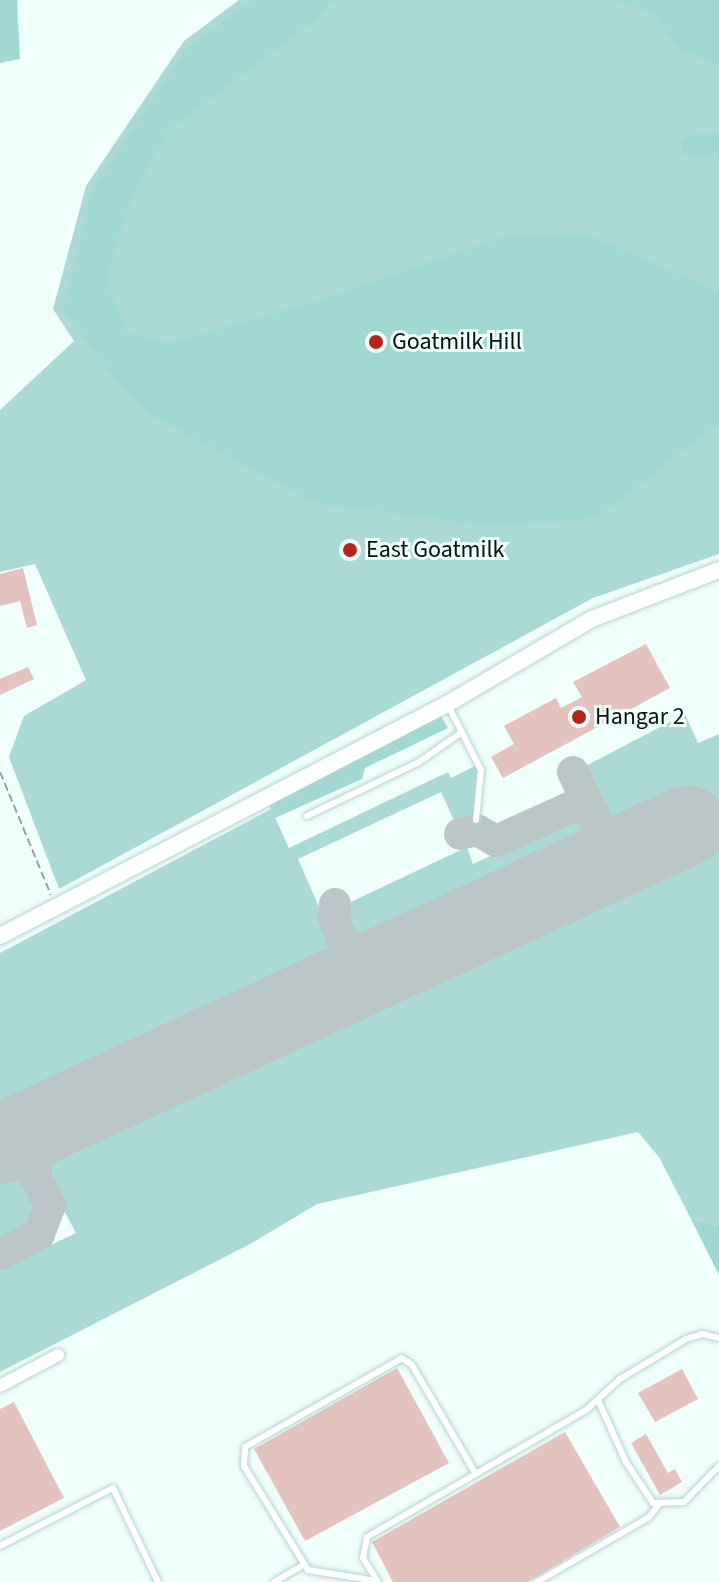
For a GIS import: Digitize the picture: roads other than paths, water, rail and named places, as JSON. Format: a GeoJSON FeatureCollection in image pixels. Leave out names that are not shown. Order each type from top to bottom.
{"type":"FeatureCollection","features":[{"type":"Feature","properties":{"kind":"street"},"geometry":{"type":"LineString","coordinates":[[0,936],[447,704],[592,619],[719,570]]}},
{"type":"Feature","properties":{"kind":"street"},"geometry":{"type":"LineString","coordinates":[[0,1386],[58,1355]]}},
{"type":"Feature","properties":{"kind":"lane"},"geometry":{"type":"LineString","coordinates":[[447,704],[483,780],[476,820]]}},
{"type":"Feature","properties":{"kind":"lane"},"geometry":{"type":"LineString","coordinates":[[307,816],[419,762],[462,732]]}},
{"type":"Feature","properties":{"kind":"lane"},"geometry":{"type":"LineString","coordinates":[[377,1582],[362,1551],[367,1537],[598,1400],[620,1379],[686,1339],[702,1334],[719,1338]]}},
{"type":"Feature","properties":{"kind":"lane"},"geometry":{"type":"LineString","coordinates":[[377,1582],[315,1573],[303,1565],[244,1466],[242,1452],[251,1442],[392,1360],[402,1358],[412,1365],[476,1474]]}},
{"type":"Feature","properties":{"kind":"lane"},"geometry":{"type":"LineString","coordinates":[[598,1400],[626,1462],[646,1497],[658,1506]]}},
{"type":"Feature","properties":{"kind":"lane"},"geometry":{"type":"LineString","coordinates":[[537,1582],[649,1517],[658,1506],[684,1502],[717,1474],[719,1466]]}},
{"type":"Feature","properties":{"kind":"lane"},"geometry":{"type":"LineString","coordinates":[[0,1546],[113,1488],[158,1582]]}},
{"type":"Feature","properties":{"kind":"lane"},"geometry":{"type":"LineString","coordinates":[[274,1582],[303,1565]]}},
{"type":"Feature","properties":{"kind":"place","name":"Goatmilk Hill"},"geometry":{"type":"Point","coordinates":[376,342]}},
{"type":"Feature","properties":{"kind":"place","name":"East Goatmilk"},"geometry":{"type":"Point","coordinates":[350,550]}},
{"type":"Feature","properties":{"kind":"place","name":"Hangar 2"},"geometry":{"type":"Point","coordinates":[579,717]}}]}
